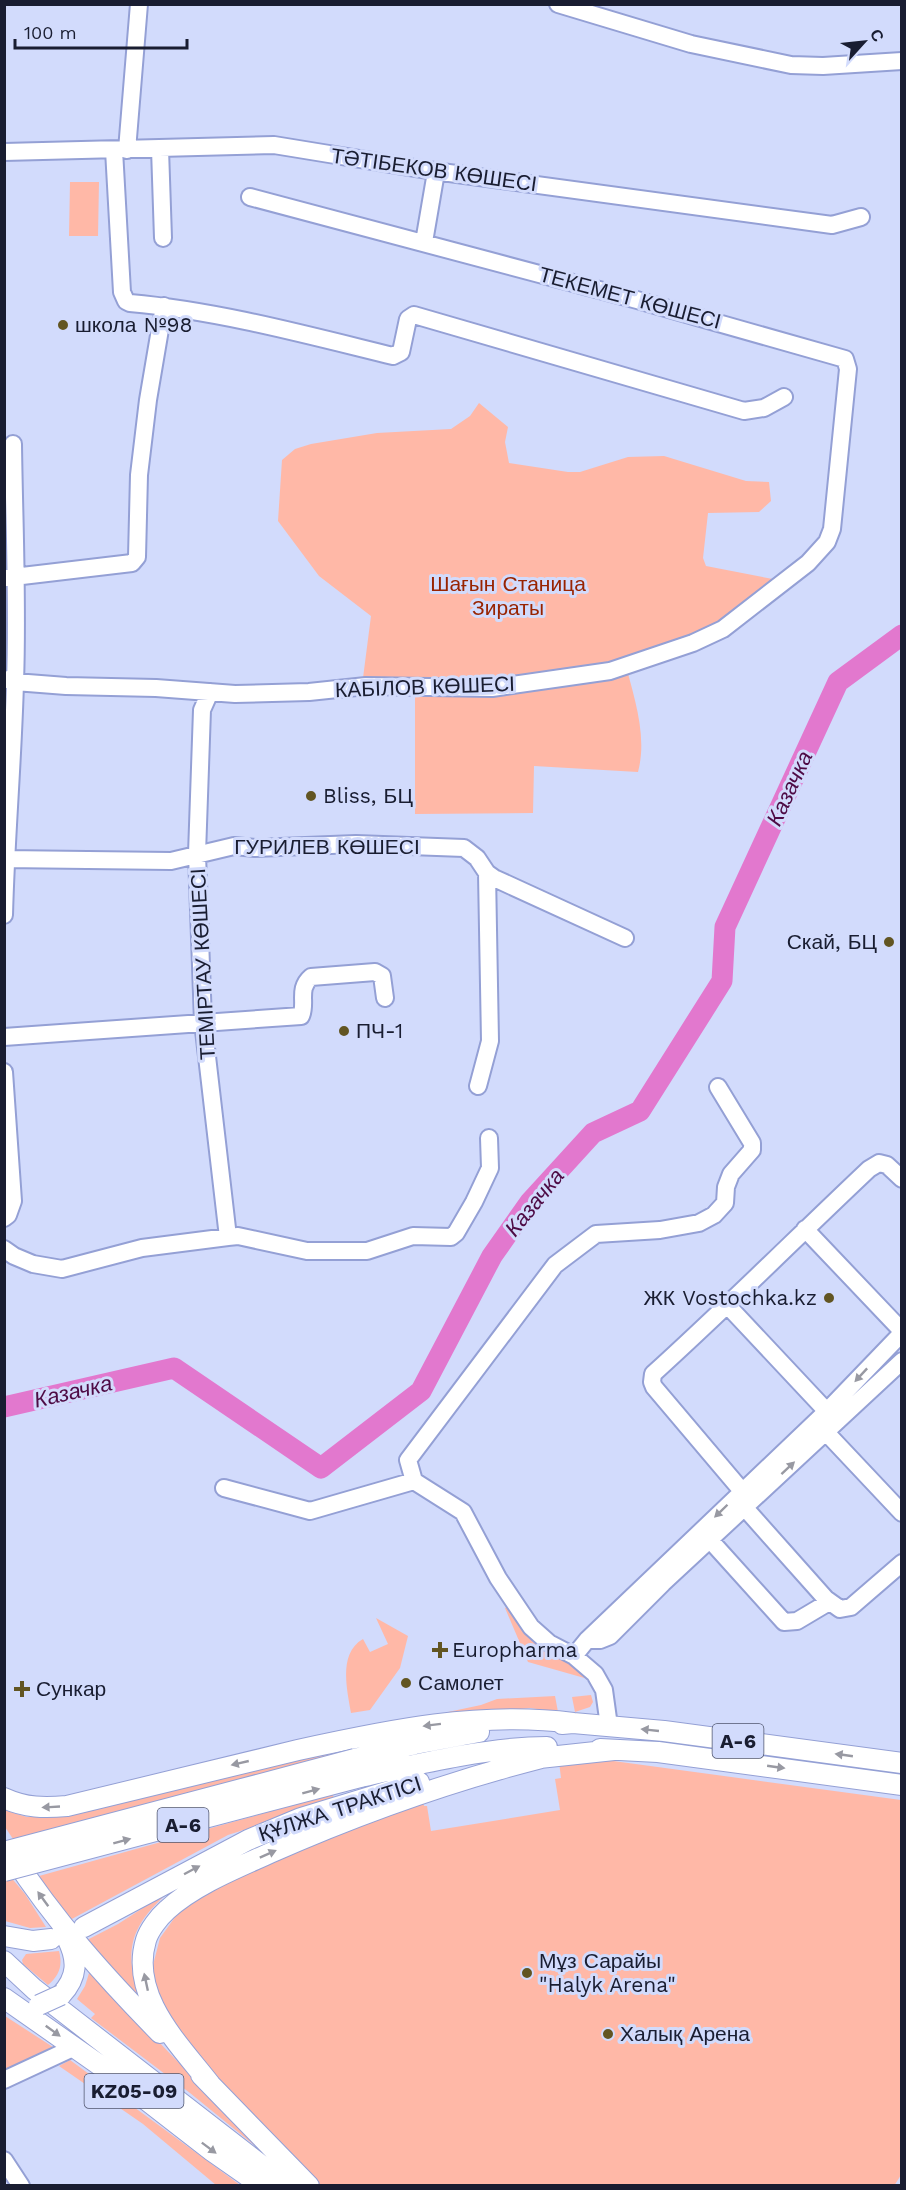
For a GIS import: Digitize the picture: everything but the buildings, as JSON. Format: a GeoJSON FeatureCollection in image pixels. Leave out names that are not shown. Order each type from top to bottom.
{"type":"FeatureCollection","features":[{"type":"Feature","properties":{"kind":"main road"},"geometry":{"type":"LineString","coordinates":[[4,1798],[21,1805],[44,1809],[67,1806],[214,1769],[336,1742],[437,1724],[500,1718],[535,1718],[573,1723]]}},
{"type":"Feature","properties":{"kind":"main road","name":"A-6"},"geometry":{"type":"LineString","coordinates":[[4,1871],[358,1768],[415,1744],[480,1731],[573,1723],[664,1731],[902,1763]]}},
{"type":"Feature","properties":{"kind":"main road","name":"A-6"},"geometry":{"type":"LineString","coordinates":[[4,1853],[358,1768],[416,1765],[534,1747],[658,1752],[902,1785]]}},
{"type":"Feature","properties":{"kind":"main road","name":"ҚҰЛЖА ТРАКТІСІ"},"geometry":{"type":"LineString","coordinates":[[84,1926],[248,1840],[301,1818],[459,1771],[501,1762],[614,1750]]}},
{"type":"Feature","properties":{"kind":"main road"},"geometry":{"type":"LineString","coordinates":[[210,2084],[166,2028],[154,2009],[147,1988],[143,1966],[146,1939],[165,1911],[212,1881],[305,1838],[422,1793],[541,1758]]}},
{"type":"Feature","properties":{"kind":"main road"},"geometry":{"type":"LineString","coordinates":[[4,1842],[57,1920],[72,1949],[76,1971],[73,1980],[61,1995],[39,2005],[28,2005],[4,1997]]}},
{"type":"Feature","properties":{"kind":"main road"},"geometry":{"type":"LineString","coordinates":[[4,1853],[28,1879]]}},
{"type":"Feature","properties":{"kind":"main road","name":"KZ05-09"},"geometry":{"type":"LineString","coordinates":[[57,1920],[139,2012],[309,2186]]}},
{"type":"Feature","properties":{"kind":"main road"},"geometry":{"type":"LineString","coordinates":[[4,1936],[33,1941],[51,1939]]}},
{"type":"Feature","properties":{"kind":"main road"},"geometry":{"type":"LineString","coordinates":[[4,1961],[34,1989],[288,2186]]}},
{"type":"Feature","properties":{"kind":"main road","name":"KZ05-09"},"geometry":{"type":"LineString","coordinates":[[4,1997],[262,2186]]}},
{"type":"Feature","properties":{"kind":"street"},"geometry":{"type":"LineString","coordinates":[[139,4],[121,150],[123,296],[130,303],[164,306],[219,316],[393,356],[401,352],[408,319],[414,315],[744,411],[764,408],[784,397]]}},
{"type":"Feature","properties":{"kind":"street"},"geometry":{"type":"LineString","coordinates":[[558,4],[691,44],[791,65],[823,66],[902,61]]}},
{"type":"Feature","properties":{"kind":"street","name":"ТӘТІБЕКОВ КӨШЕСІ"},"geometry":{"type":"LineString","coordinates":[[4,152],[274,145],[436,172],[832,225],[861,217]]}},
{"type":"Feature","properties":{"kind":"street"},"geometry":{"type":"LineString","coordinates":[[160,149],[163,238]]}},
{"type":"Feature","properties":{"kind":"street"},"geometry":{"type":"LineString","coordinates":[[424,242],[436,172]]}},
{"type":"Feature","properties":{"kind":"street","name":"ТЕКЕМЕТ КӨШЕСІ"},"geometry":{"type":"LineString","coordinates":[[250,197],[672,309],[845,359],[848,369],[832,529]]}},
{"type":"Feature","properties":{"kind":"street"},"geometry":{"type":"LineString","coordinates":[[10,578],[132,563],[137,557],[139,475],[148,400],[164,306]]}},
{"type":"Feature","properties":{"kind":"street"},"geometry":{"type":"LineString","coordinates":[[4,915],[10,681],[9,494],[13,444]]}},
{"type":"Feature","properties":{"kind":"street","name":"КАБІЛОВ КӨШЕСІ"},"geometry":{"type":"LineString","coordinates":[[10,681],[210,692],[309,692],[366,686],[492,688],[610,671],[693,643],[723,629],[808,563],[828,542],[832,529]]}},
{"type":"Feature","properties":{"kind":"street","name":"ТЕМІРТАУ КӨШЕСІ"},"geometry":{"type":"LineString","coordinates":[[210,692],[202,710],[197,854],[203,1022],[228,1237]]}},
{"type":"Feature","properties":{"kind":"street","name":"ГУРИЛЕВ КӨШЕСІ"},"geometry":{"type":"LineString","coordinates":[[5,859],[171,861],[234,846],[255,848],[356,844],[464,848],[477,858],[494,879],[625,938]]}},
{"type":"Feature","properties":{"kind":"street"},"geometry":{"type":"LineString","coordinates":[[478,1086],[490,1041],[487,873]]}},
{"type":"Feature","properties":{"kind":"street"},"geometry":{"type":"LineString","coordinates":[[4,1037],[301,1016],[305,982],[311,977],[375,972],[382,976],[385,998]]}},
{"type":"Feature","properties":{"kind":"street"},"geometry":{"type":"LineString","coordinates":[[4,1072],[13,1201],[8,1215],[4,1218]]}},
{"type":"Feature","properties":{"kind":"street"},"geometry":{"type":"LineString","coordinates":[[609,1726],[604,1690],[595,1674],[574,1656],[549,1644],[531,1627],[498,1578],[463,1512],[414,1481],[408,1460],[555,1265],[596,1234],[660,1230],[699,1223],[714,1215],[725,1203],[726,1187],[731,1174],[752,1150],[752,1143],[718,1087]]}},
{"type":"Feature","properties":{"kind":"street"},"geometry":{"type":"LineString","coordinates":[[4,1249],[33,1264],[62,1269],[142,1248],[238,1236],[307,1251],[367,1251],[413,1236],[451,1237],[456,1233],[474,1202],[490,1168],[489,1138]]}},
{"type":"Feature","properties":{"kind":"street"},"geometry":{"type":"LineString","coordinates":[[742,1491],[652,1382],[653,1374],[728,1306],[869,1169],[879,1163],[887,1165],[901,1178]]}},
{"type":"Feature","properties":{"kind":"street"},"geometry":{"type":"LineString","coordinates":[[587,1640],[600,1640],[610,1636],[745,1508],[827,1422],[902,1332],[805,1229]]}},
{"type":"Feature","properties":{"kind":"street"},"geometry":{"type":"LineString","coordinates":[[728,1306],[902,1514]]}},
{"type":"Feature","properties":{"kind":"street"},"geometry":{"type":"LineString","coordinates":[[574,1656],[587,1640],[742,1491],[902,1361]]}},
{"type":"Feature","properties":{"kind":"street"},"geometry":{"type":"LineString","coordinates":[[224,1488],[310,1511],[414,1481]]}},
{"type":"Feature","properties":{"kind":"street"},"geometry":{"type":"LineString","coordinates":[[745,1508],[829,1602],[841,1609],[851,1606],[902,1563]]}},
{"type":"Feature","properties":{"kind":"street"},"geometry":{"type":"LineString","coordinates":[[710,1540],[784,1622],[796,1621],[829,1602]]}},
{"type":"Feature","properties":{"kind":"street"},"geometry":{"type":"LineString","coordinates":[[4,2080],[75,2047]]}},
{"type":"Feature","properties":{"kind":"street"},"geometry":{"type":"LineString","coordinates":[[4,2160],[21,2186]]}},
{"type":"Feature","properties":{"kind":"green space"},"geometry":{"type":"Polygon","coordinates":[[[70,182],[99,182],[98,236],[69,236],[70,182]]]}},
{"type":"Feature","properties":{"kind":"green space","name":"Шағын Станица Зираты"},"geometry":{"type":"Polygon","coordinates":[[[479,403],[508,427],[505,442],[509,463],[580,472],[628,457],[664,456],[746,481],[769,482],[771,501],[759,512],[708,513],[703,558],[706,566],[778,580],[711,629],[624,658],[640,729],[641,758],[638,772],[534,766],[533,813],[415,814],[415,691],[363,678],[371,616],[319,576],[278,521],[282,460],[295,449],[311,444],[377,433],[451,429],[470,416],[479,403]]]}},
{"type":"Feature","properties":{"kind":"green space"},"geometry":{"type":"Polygon","coordinates":[[[508,1606],[530,1639],[544,1651],[584,1669],[588,1679],[528,1662],[505,1608],[508,1606]]]}},
{"type":"Feature","properties":{"kind":"green space"},"geometry":{"type":"Polygon","coordinates":[[[376,1618],[408,1636],[400,1668],[370,1710],[351,1713],[346,1683],[350,1653],[363,1639],[370,1652],[388,1644],[376,1618]]]}},
{"type":"Feature","properties":{"kind":"green space"},"geometry":{"type":"Polygon","coordinates":[[[591,1695],[593,1702],[590,1707],[575,1712],[572,1697],[591,1695]]]}},
{"type":"Feature","properties":{"kind":"green space"},"geometry":{"type":"Polygon","coordinates":[[[555,1696],[558,1712],[530,1708],[448,1717],[448,1712],[497,1699],[555,1696]]]}},
{"type":"Feature","properties":{"kind":"green space"},"geometry":{"type":"Polygon","coordinates":[[[399,1734],[398,1742],[17,1845],[5,1827],[4,1810],[27,1817],[69,1815],[399,1734]]]}},
{"type":"Feature","properties":{"kind":"green space","name":"Мұз Сарайы \"Halyk Arena\""},"geometry":{"type":"Polygon","coordinates":[[[606,1760],[901,1800],[901,2175],[894,2186],[319,2185],[181,2038],[171,2024],[153,1981],[153,1965],[160,1938],[178,1913],[218,1884],[423,1799],[424,1806],[427,1806],[431,1831],[560,1810],[555,1779],[561,1778],[559,1762],[606,1760]]]}},
{"type":"Feature","properties":{"kind":"green space"},"geometry":{"type":"Polygon","coordinates":[[[333,1794],[334,1801],[228,1835],[70,1920],[39,1876],[333,1794]]]}},
{"type":"Feature","properties":{"kind":"green space"},"geometry":{"type":"Polygon","coordinates":[[[4,1869],[25,1894],[46,1927],[30,1928],[5,1921],[4,1869]]]}},
{"type":"Feature","properties":{"kind":"green space"},"geometry":{"type":"Polygon","coordinates":[[[174,1888],[148,1913],[134,1939],[132,1968],[142,2003],[87,1940],[118,1924],[174,1888]]]}},
{"type":"Feature","properties":{"kind":"green space"},"geometry":{"type":"Polygon","coordinates":[[[59,1951],[61,1961],[59,1970],[48,1985],[23,1964],[22,1960],[26,1954],[59,1951]]]}},
{"type":"Feature","properties":{"kind":"green space"},"geometry":{"type":"Polygon","coordinates":[[[90,1970],[270,2158],[190,2093],[91,2018],[95,2014],[77,1999],[85,1986],[90,1970]]]}},
{"type":"Feature","properties":{"kind":"green space"},"geometry":{"type":"Polygon","coordinates":[[[5,2016],[56,2049],[5,2071],[5,2016]]]}},
{"type":"Feature","properties":{"kind":"green space"},"geometry":{"type":"Polygon","coordinates":[[[70,2060],[240,2185],[216,2185],[143,2124],[59,2066],[70,2060]]]}},
{"type":"Feature","properties":{"kind":"waterway","name":"Казачка"},"geometry":{"type":"LineString","coordinates":[[4,1407],[174,1368],[321,1468],[421,1391],[492,1256],[530,1202],[593,1133],[640,1111],[722,981],[725,927],[838,682],[902,635]]}},
{"type":"Feature","properties":{"kind":"place","name":"школа №98"},"geometry":{"type":"Point","coordinates":[63,325]}},
{"type":"Feature","properties":{"kind":"place","name":"Bliss, БЦ"},"geometry":{"type":"Point","coordinates":[311,796]}},
{"type":"Feature","properties":{"kind":"place","name":"Скай, БЦ"},"geometry":{"type":"Point","coordinates":[889,942]}},
{"type":"Feature","properties":{"kind":"place","name":"ПЧ-1"},"geometry":{"type":"Point","coordinates":[344,1031]}},
{"type":"Feature","properties":{"kind":"place","name":"ЖК Vostochka.kz"},"geometry":{"type":"Point","coordinates":[829,1298]}},
{"type":"Feature","properties":{"kind":"place","name":"Europharma"},"geometry":{"type":"Point","coordinates":[440,1650]}},
{"type":"Feature","properties":{"kind":"place","name":"Самолет"},"geometry":{"type":"Point","coordinates":[406,1683]}},
{"type":"Feature","properties":{"kind":"place","name":"Сункар"},"geometry":{"type":"Point","coordinates":[22,1689]}},
{"type":"Feature","properties":{"kind":"place","name":"Мұз Сарайы \"Halyk Arena\""},"geometry":{"type":"Point","coordinates":[527,1973]}},
{"type":"Feature","properties":{"kind":"place","name":"Халық Арена"},"geometry":{"type":"Point","coordinates":[608,2034]}}]}
